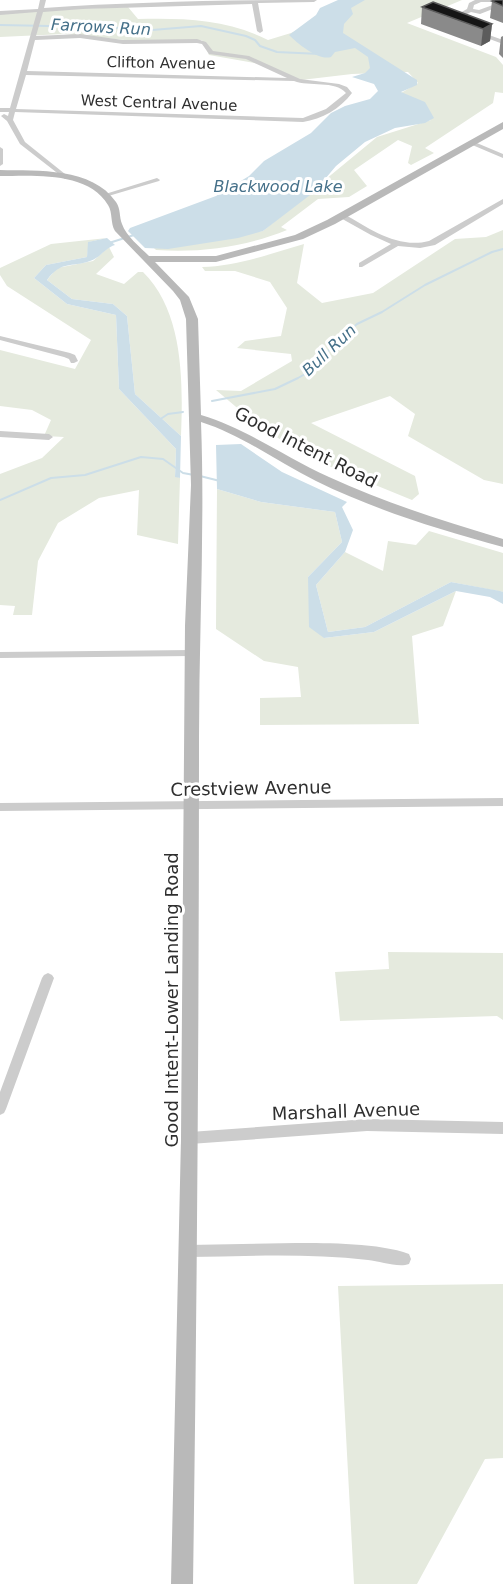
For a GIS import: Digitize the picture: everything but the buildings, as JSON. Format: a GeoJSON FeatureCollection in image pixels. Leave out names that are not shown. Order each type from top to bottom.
{"type":"FeatureCollection","features":[{"type":"Feature","properties":{"kind":"main road"},"geometry":{"type":"LineString","coordinates":[[144,255],[201,260],[229,256],[299,237],[342,216],[503,125]]}},
{"type":"Feature","properties":{"kind":"main road"},"geometry":{"type":"LineString","coordinates":[[0,173],[40,174],[67,178],[87,184],[105,195]]}},
{"type":"Feature","properties":{"kind":"main road","name":"Good Intent-Lower Landing Road"},"geometry":{"type":"LineString","coordinates":[[105,195],[114,205],[116,225],[177,289],[189,308],[193,326],[197,477],[192,653],[189,1251],[182,1584]]}},
{"type":"Feature","properties":{"kind":"main road","name":"Good Intent Road"},"geometry":{"type":"LineString","coordinates":[[196,417],[245,435],[321,478],[363,497],[416,517],[503,543]]}},
{"type":"Feature","properties":{"kind":"main road"},"geometry":{"type":"LineString","coordinates":[[196,449],[204,438],[213,433],[228,432],[245,435]]}},
{"type":"Feature","properties":{"kind":"street"},"geometry":{"type":"LineString","coordinates":[[43,0],[10,116],[17,138],[67,178]]}},
{"type":"Feature","properties":{"kind":"street"},"geometry":{"type":"LineString","coordinates":[[0,13],[314,0]]}},
{"type":"Feature","properties":{"kind":"street"},"geometry":{"type":"LineString","coordinates":[[470,10],[471,4],[480,0],[503,1]]}},
{"type":"Feature","properties":{"kind":"street"},"geometry":{"type":"LineString","coordinates":[[460,26],[449,21],[470,10],[480,12],[503,1]]}},
{"type":"Feature","properties":{"kind":"street"},"geometry":{"type":"LineString","coordinates":[[255,3],[260,31]]}},
{"type":"Feature","properties":{"kind":"street"},"geometry":{"type":"LineString","coordinates":[[471,30],[503,42]]}},
{"type":"Feature","properties":{"kind":"street"},"geometry":{"type":"LineString","coordinates":[[34,38],[80,36],[123,42],[194,40],[204,43],[213,53],[250,58],[299,81]]}},
{"type":"Feature","properties":{"kind":"street","name":"Clifton Avenue"},"geometry":{"type":"LineString","coordinates":[[23,73],[299,81],[336,84],[349,91],[346,97],[317,116]]}},
{"type":"Feature","properties":{"kind":"street"},"geometry":{"type":"LineString","coordinates":[[0,111],[10,116]]}},
{"type":"Feature","properties":{"kind":"street","name":"West Central Avenue"},"geometry":{"type":"LineString","coordinates":[[10,116],[303,120],[317,116]]}},
{"type":"Feature","properties":{"kind":"street"},"geometry":{"type":"LineString","coordinates":[[472,143],[503,156]]}},
{"type":"Feature","properties":{"kind":"street"},"geometry":{"type":"LineString","coordinates":[[0,149],[0,164]]}},
{"type":"Feature","properties":{"kind":"street"},"geometry":{"type":"LineString","coordinates":[[105,195],[157,180]]}},
{"type":"Feature","properties":{"kind":"street"},"geometry":{"type":"LineString","coordinates":[[342,216],[397,243],[414,247],[432,243],[503,201]]}},
{"type":"Feature","properties":{"kind":"street"},"geometry":{"type":"LineString","coordinates":[[362,265],[397,243]]}},
{"type":"Feature","properties":{"kind":"street"},"geometry":{"type":"LineString","coordinates":[[0,338],[67,355],[74,361]]}},
{"type":"Feature","properties":{"kind":"street"},"geometry":{"type":"LineString","coordinates":[[0,434],[49,437]]}},
{"type":"Feature","properties":{"kind":"street"},"geometry":{"type":"LineString","coordinates":[[0,655],[192,653]]}},
{"type":"Feature","properties":{"kind":"street","name":"Crestview Avenue"},"geometry":{"type":"LineString","coordinates":[[0,807],[503,802]]}},
{"type":"Feature","properties":{"kind":"street"},"geometry":{"type":"LineString","coordinates":[[0,1109],[48,978]]}},
{"type":"Feature","properties":{"kind":"street","name":"Marshall Avenue"},"geometry":{"type":"LineString","coordinates":[[190,1138],[367,1125],[503,1128]]}},
{"type":"Feature","properties":{"kind":"street"},"geometry":{"type":"LineString","coordinates":[[189,1251],[313,1249],[376,1253],[404,1259]]}},
{"type":"Feature","properties":{"kind":"shaded area"},"geometry":{"type":"Polygon","coordinates":[[[360,0],[462,0],[407,23],[496,57],[503,65],[503,93],[495,92],[493,103],[425,148],[434,153],[411,165],[408,163],[412,146],[398,140],[354,170],[367,186],[349,197],[318,199],[281,227],[287,230],[255,241],[223,248],[190,251],[156,250],[153,247],[263,231],[377,137],[431,120],[418,101],[401,93],[418,83],[408,72],[352,74],[301,80],[260,64],[209,55],[202,40],[155,43],[64,34],[0,37],[0,12],[128,7],[138,19],[204,21],[237,28],[268,40],[291,33],[360,0]]]}},
{"type":"Feature","properties":{"kind":"shaded area"},"geometry":{"type":"Polygon","coordinates":[[[503,230],[503,484],[484,480],[408,436],[415,414],[390,396],[311,423],[415,476],[419,494],[412,500],[319,462],[261,428],[216,390],[241,391],[292,361],[291,354],[237,348],[245,341],[281,336],[287,308],[270,282],[235,271],[205,271],[202,267],[241,262],[304,244],[297,283],[322,303],[373,293],[455,239],[486,237],[503,230]]]}},
{"type":"Feature","properties":{"kind":"shaded area"},"geometry":{"type":"Polygon","coordinates":[[[107,238],[89,242],[87,257],[46,265],[34,278],[67,304],[116,315],[119,389],[176,449],[175,476],[180,478],[178,544],[137,535],[139,490],[99,498],[58,523],[38,561],[32,615],[13,615],[15,606],[0,605],[0,474],[42,458],[64,437],[44,436],[51,420],[32,410],[0,406],[0,350],[75,369],[91,340],[7,286],[0,275],[0,268],[51,244],[107,238]]]}},
{"type":"Feature","properties":{"kind":"shaded area"},"geometry":{"type":"Polygon","coordinates":[[[109,247],[114,257],[96,274],[124,284],[138,272],[143,272],[167,307],[174,327],[181,371],[181,436],[135,394],[127,316],[113,304],[72,299],[47,280],[57,268],[93,261],[109,247]]]}},
{"type":"Feature","properties":{"kind":"shaded area"},"geometry":{"type":"Polygon","coordinates":[[[217,489],[261,502],[335,512],[342,542],[308,577],[324,638],[374,632],[456,591],[443,626],[412,636],[419,724],[260,725],[260,698],[301,697],[298,667],[264,661],[216,629],[217,489]]]}},
{"type":"Feature","properties":{"kind":"shaded area"},"geometry":{"type":"Polygon","coordinates":[[[429,531],[503,553],[503,592],[451,582],[365,627],[328,632],[316,585],[345,552],[383,571],[388,541],[416,545],[429,531]]]}},
{"type":"Feature","properties":{"kind":"shaded area"},"geometry":{"type":"Polygon","coordinates":[[[388,952],[503,953],[503,1020],[497,1016],[340,1021],[335,972],[389,969],[388,952]]]}},
{"type":"Feature","properties":{"kind":"shaded area"},"geometry":{"type":"Polygon","coordinates":[[[503,1284],[503,1458],[485,1459],[417,1584],[354,1584],[338,1286],[503,1284]]]}},
{"type":"Feature","properties":{"kind":"water","name":"Blackwood Lake"},"geometry":{"type":"Polygon","coordinates":[[[338,0],[365,0],[351,8],[353,14],[344,24],[343,33],[417,80],[417,85],[401,92],[425,102],[434,118],[425,123],[395,128],[365,142],[336,166],[314,192],[263,231],[238,238],[168,249],[145,248],[128,231],[130,228],[216,196],[249,176],[264,161],[311,133],[331,113],[345,106],[370,99],[378,91],[374,84],[352,77],[365,73],[370,68],[368,57],[355,48],[335,52],[331,57],[326,58],[303,47],[289,35],[316,15],[320,8],[338,0]]]}},
{"type":"Feature","properties":{"kind":"water"},"geometry":{"type":"Polygon","coordinates":[[[107,238],[115,245],[94,260],[62,267],[47,280],[72,299],[113,304],[127,316],[135,394],[181,436],[180,478],[175,477],[176,449],[119,389],[116,315],[67,304],[34,278],[46,265],[87,257],[88,242],[107,238]]]}},
{"type":"Feature","properties":{"kind":"water"},"geometry":{"type":"Polygon","coordinates":[[[241,444],[282,472],[347,502],[342,507],[353,530],[345,552],[316,585],[328,632],[365,627],[451,582],[503,592],[503,604],[490,597],[456,591],[374,632],[324,638],[309,627],[308,577],[342,542],[335,512],[261,502],[217,489],[216,445],[241,444]]]}},
{"type":"Feature","properties":{"kind":"waterway","name":"Farrows Run"},"geometry":{"type":"LineString","coordinates":[[0,25],[49,26],[77,22],[140,31],[201,26],[246,36],[255,40],[260,46],[277,52],[320,54]]}},
{"type":"Feature","properties":{"kind":"waterway"},"geometry":{"type":"LineString","coordinates":[[109,243],[134,235]]}},
{"type":"Feature","properties":{"kind":"waterway","name":"Bull Run"},"geometry":{"type":"LineString","coordinates":[[212,401],[275,389],[298,378],[314,369],[334,344],[357,324],[382,312],[425,285],[492,252],[503,249]]}},
{"type":"Feature","properties":{"kind":"waterway","name":"Bull Run"},"geometry":{"type":"LineString","coordinates":[[159,420],[168,414],[183,412]]}},
{"type":"Feature","properties":{"kind":"waterway"},"geometry":{"type":"LineString","coordinates":[[0,500],[51,478],[85,475],[141,457],[163,459],[183,473],[194,475]]}},
{"type":"Feature","properties":{"kind":"waterway"},"geometry":{"type":"LineString","coordinates":[[200,476],[220,481]]}}]}
